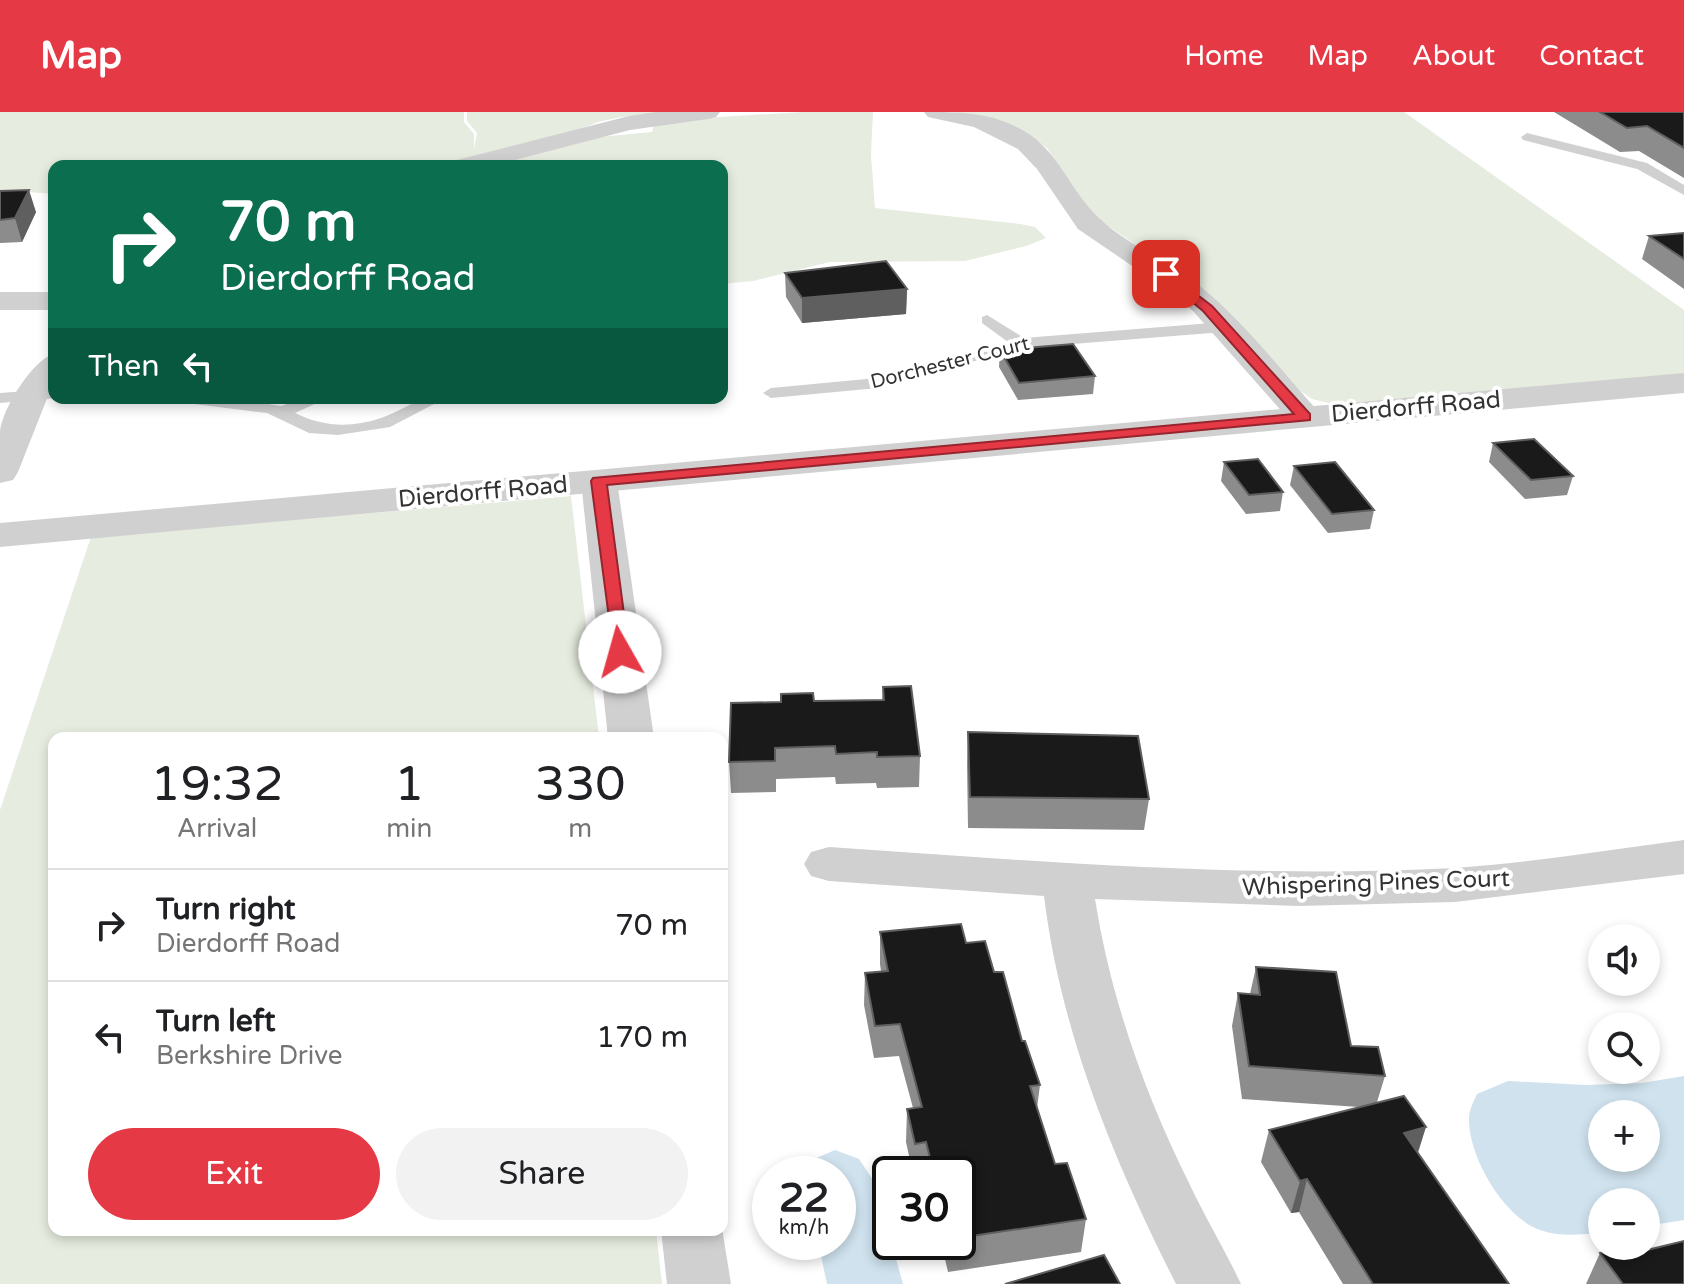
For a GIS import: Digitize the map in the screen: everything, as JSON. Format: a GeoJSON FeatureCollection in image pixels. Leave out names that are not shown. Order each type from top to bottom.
{"type":"FeatureCollection","features":[{"type":"Feature","properties":{"kind":"street"},"geometry":{"type":"LineString","coordinates":[[485,160],[629,123],[708,112]]}},
{"type":"Feature","properties":{"kind":"street"},"geometry":{"type":"LineString","coordinates":[[936,112],[986,123],[1020,138],[1036,150],[1065,195],[1094,228],[1166,274],[1224,327],[1305,417]]}},
{"type":"Feature","properties":{"kind":"street"},"geometry":{"type":"LineString","coordinates":[[0,301],[48,301]]}},
{"type":"Feature","properties":{"kind":"street"},"geometry":{"type":"LineString","coordinates":[[0,472],[28,396],[48,371]]}},
{"type":"Feature","properties":{"kind":"street","name":"Dierdorff Road"},"geometry":{"type":"LineString","coordinates":[[0,535],[1684,383]]}},
{"type":"Feature","properties":{"kind":"street"},"geometry":{"type":"LineString","coordinates":[[599,481],[630,732]]}},
{"type":"Feature","properties":{"kind":"street","name":"Whispering Pines Court"},"geometry":{"type":"LineString","coordinates":[[829,864],[1067,880],[1294,889],[1496,882],[1684,857]]}},
{"type":"Feature","properties":{"kind":"street"},"geometry":{"type":"LineString","coordinates":[[1067,880],[1079,961],[1120,1089],[1152,1170],[1209,1284]]}},
{"type":"Feature","properties":{"kind":"street"},"geometry":{"type":"LineString","coordinates":[[693,1236],[699,1284]]}},
{"type":"Feature","properties":{"kind":"lane"},"geometry":{"type":"LineString","coordinates":[[1527,137],[1642,166],[1684,191]]}},
{"type":"Feature","properties":{"kind":"lane"},"geometry":{"type":"LineString","coordinates":[[987,320],[1021,343]]}},
{"type":"Feature","properties":{"kind":"lane","name":"Dorchester Court"},"geometry":{"type":"LineString","coordinates":[[771,393],[878,383],[1021,343],[1224,327]]}},
{"type":"Feature","properties":{"kind":"lane"},"geometry":{"type":"LineString","coordinates":[[237,404],[271,408],[315,429],[338,430],[384,423],[415,404]]}},
{"type":"Feature","properties":{"kind":"lane"},"geometry":{"type":"LineString","coordinates":[[282,412],[304,404]]}},
{"type":"Feature","properties":{"kind":"shaded area"},"geometry":{"type":"Polygon","coordinates":[[[0,112],[464,112],[464,122],[474,134],[474,149],[477,133],[467,121],[467,112],[677,112],[598,122],[504,160],[48,160],[48,194],[0,190],[0,112]]]}},
{"type":"Feature","properties":{"kind":"shaded area"},"geometry":{"type":"Polygon","coordinates":[[[803,112],[873,112],[871,155],[875,208],[1020,224],[1035,227],[1046,238],[965,261],[830,262],[753,281],[728,283],[728,160],[513,160],[599,137],[652,132],[654,125],[701,118],[803,112]]]}},
{"type":"Feature","properties":{"kind":"shaded area"},"geometry":{"type":"Polygon","coordinates":[[[952,112],[1404,112],[1684,310],[1684,376],[1333,404],[1312,399],[1296,388],[1206,291],[1102,222],[1085,204],[1047,148],[1029,136],[991,121],[952,112]]]}},
{"type":"Feature","properties":{"kind":"shaded area"},"geometry":{"type":"Polygon","coordinates":[[[571,496],[598,732],[48,732],[48,1236],[657,1236],[662,1284],[0,1284],[0,810],[91,537],[571,496]]]}},
{"type":"Feature","properties":{"kind":"water"},"geometry":{"type":"Polygon","coordinates":[[[1684,1076],[1684,1220],[1660,1224],[1660,1188],[1588,1188],[1588,1234],[1578,1235],[1540,1230],[1526,1223],[1501,1199],[1481,1167],[1470,1133],[1469,1118],[1477,1094],[1508,1081],[1586,1085],[1660,1084],[1660,1080],[1684,1076]]]}},
{"type":"Feature","properties":{"kind":"water"},"geometry":{"type":"Polygon","coordinates":[[[835,1150],[851,1156],[821,1156],[835,1150]]]}},
{"type":"Feature","properties":{"kind":"water"},"geometry":{"type":"Polygon","coordinates":[[[856,1158],[872,1178],[872,1260],[896,1260],[903,1284],[827,1284],[822,1260],[856,1260],[856,1158]]]}},
{"type":"Feature","properties":{"kind":"building"},"geometry":{"type":"Polygon","coordinates":[[[1600,112],[1684,112],[1684,148],[1647,126],[1627,128],[1600,112]]]}},
{"type":"Feature","properties":{"kind":"building"},"geometry":{"type":"Polygon","coordinates":[[[29,190],[15,218],[0,220],[0,191],[29,190]]]}},
{"type":"Feature","properties":{"kind":"building"},"geometry":{"type":"Polygon","coordinates":[[[1684,233],[1684,259],[1649,236],[1684,233]]]}},
{"type":"Feature","properties":{"kind":"building"},"geometry":{"type":"Polygon","coordinates":[[[886,261],[907,289],[802,298],[785,273],[886,261]]]}},
{"type":"Feature","properties":{"kind":"building"},"geometry":{"type":"Polygon","coordinates":[[[1073,344],[1095,376],[1019,383],[1000,350],[1073,344]]]}},
{"type":"Feature","properties":{"kind":"building"},"geometry":{"type":"Polygon","coordinates":[[[1534,439],[1573,476],[1531,480],[1493,443],[1534,439]]]}},
{"type":"Feature","properties":{"kind":"building"},"geometry":{"type":"Polygon","coordinates":[[[1258,459],[1283,492],[1249,495],[1224,462],[1258,459]]]}},
{"type":"Feature","properties":{"kind":"building"},"geometry":{"type":"Polygon","coordinates":[[[1335,462],[1374,510],[1332,514],[1294,466],[1335,462]]]}},
{"type":"Feature","properties":{"kind":"building"},"geometry":{"type":"Polygon","coordinates":[[[911,686],[920,756],[877,757],[877,752],[836,754],[835,746],[775,748],[775,761],[729,762],[731,703],[781,702],[781,694],[813,693],[814,701],[884,700],[883,687],[911,686]]]}},
{"type":"Feature","properties":{"kind":"building"},"geometry":{"type":"Polygon","coordinates":[[[968,732],[1138,736],[1149,799],[970,797],[968,732]]]}},
{"type":"Feature","properties":{"kind":"building"},"geometry":{"type":"Polygon","coordinates":[[[961,924],[966,943],[985,941],[994,972],[1003,972],[1022,1041],[1025,1041],[1040,1085],[1030,1086],[1055,1164],[1067,1163],[1086,1219],[976,1235],[976,1156],[930,1156],[926,1142],[915,1144],[907,1109],[922,1107],[900,1024],[875,1026],[865,973],[888,971],[880,932],[961,924]]]}},
{"type":"Feature","properties":{"kind":"building"},"geometry":{"type":"Polygon","coordinates":[[[1256,967],[1336,972],[1351,1046],[1378,1047],[1385,1076],[1249,1066],[1238,993],[1260,995],[1256,967]]]}},
{"type":"Feature","properties":{"kind":"building"},"geometry":{"type":"Polygon","coordinates":[[[1404,1096],[1426,1127],[1404,1133],[1509,1284],[1373,1284],[1307,1179],[1300,1181],[1269,1130],[1404,1096]]]}},
{"type":"Feature","properties":{"kind":"building"},"geometry":{"type":"Polygon","coordinates":[[[1684,1241],[1684,1284],[1623,1284],[1605,1260],[1660,1260],[1660,1247],[1684,1241]]]}},
{"type":"Feature","properties":{"kind":"building"},"geometry":{"type":"Polygon","coordinates":[[[1104,1255],[1120,1284],[1005,1284],[1104,1255]]]}},
{"type":"Feature","properties":{"kind":"route"},"geometry":{"type":"LineString","coordinates":[[620,652],[599,481],[1305,417],[1207,309],[1166,274]]}}]}
